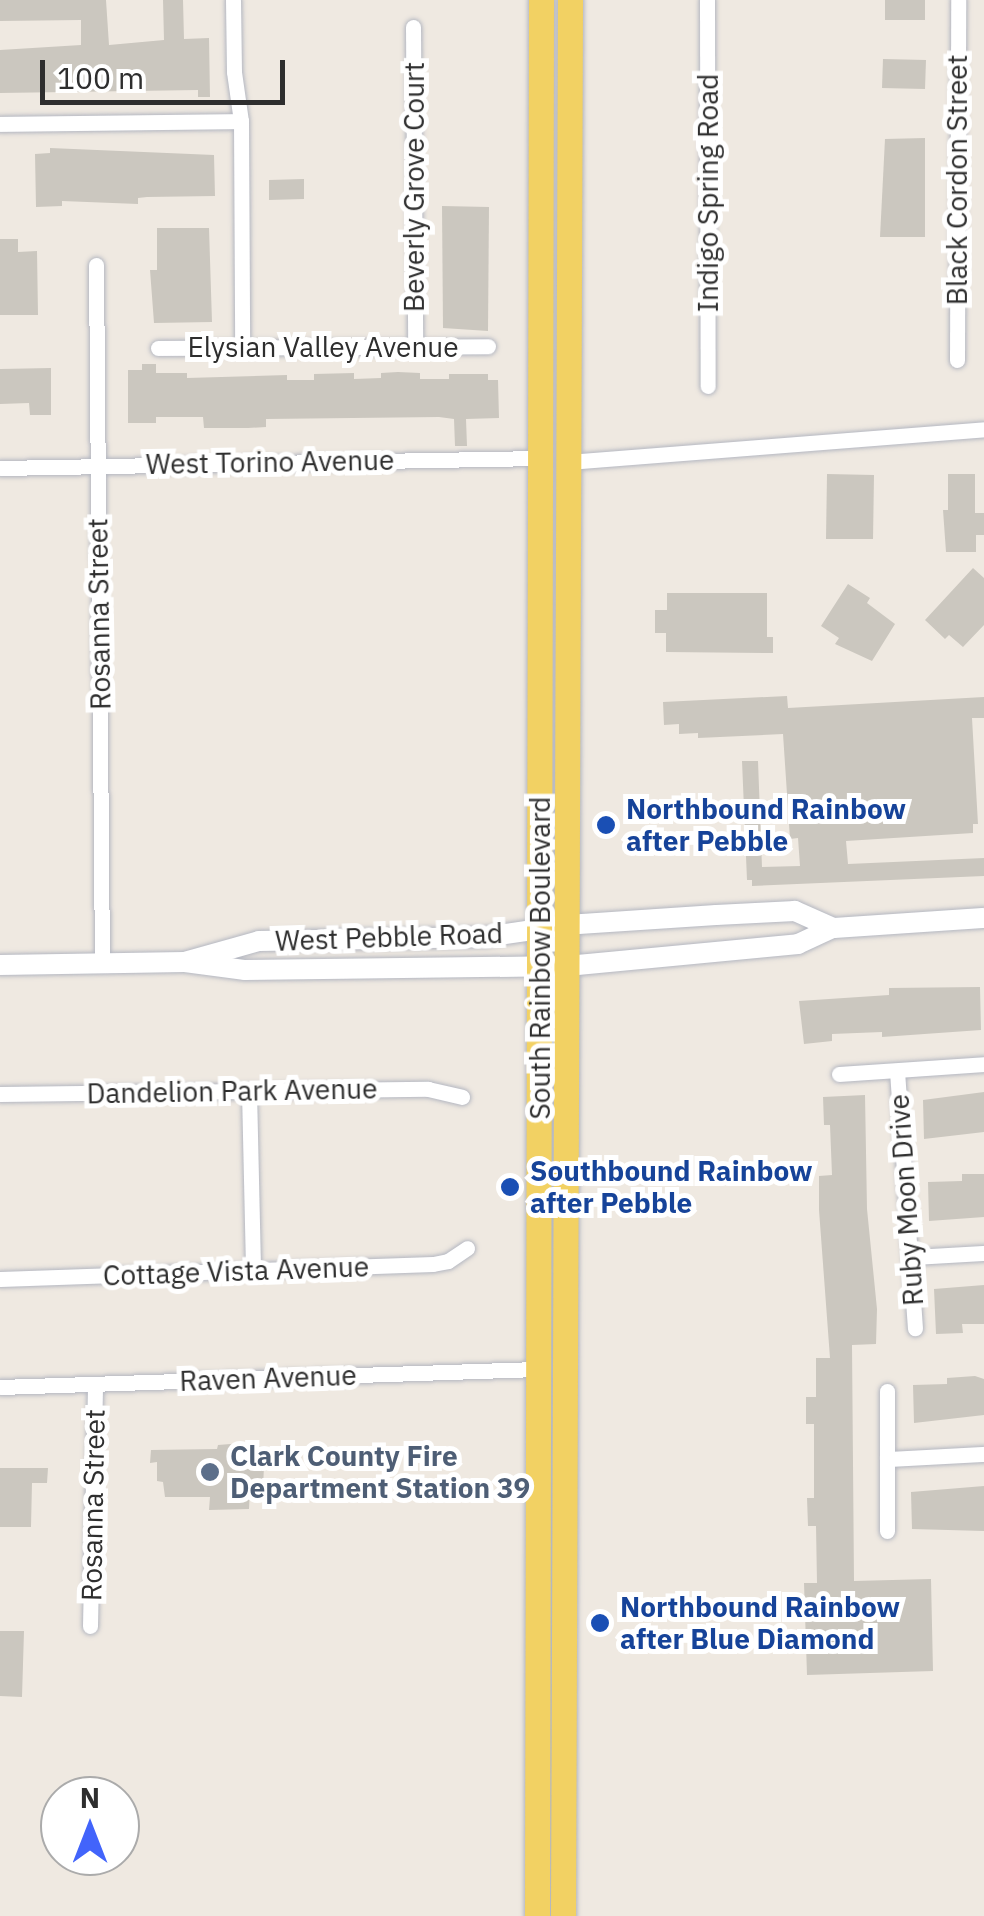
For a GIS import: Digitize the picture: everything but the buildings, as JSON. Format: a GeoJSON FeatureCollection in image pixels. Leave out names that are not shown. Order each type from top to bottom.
{"type":"FeatureCollection","features":[{"type":"Feature","properties":{"kind":"main road","name":"South Rainbow Boulevard"},"geometry":{"type":"LineString","coordinates":[[541,0],[542,930],[555,967],[566,1370],[563,1916]]}},
{"type":"Feature","properties":{"kind":"main road"},"geometry":{"type":"LineString","coordinates":[[555,0],[556,58],[570,110]]}},
{"type":"Feature","properties":{"kind":"main road","name":"South Rainbow Boulevard"},"geometry":{"type":"LineString","coordinates":[[536,1916],[536,1295],[555,967],[568,924],[570,0]]}},
{"type":"Feature","properties":{"kind":"main road"},"geometry":{"type":"LineString","coordinates":[[541,357],[554,379],[557,430],[568,462]]}},
{"type":"Feature","properties":{"kind":"main road"},"geometry":{"type":"LineString","coordinates":[[541,458],[556,508],[558,585],[568,623]]}},
{"type":"Feature","properties":{"kind":"main road"},"geometry":{"type":"LineString","coordinates":[[536,1295],[552,1311],[552,1352],[555,1362],[566,1370]]}},
{"type":"Feature","properties":{"kind":"main road"},"geometry":{"type":"LineString","coordinates":[[536,1369],[544,1370],[550,1382],[551,1431],[565,1444]]}},
{"type":"Feature","properties":{"kind":"street"},"geometry":{"type":"LineString","coordinates":[[233,0],[240,121],[242,348]]}},
{"type":"Feature","properties":{"kind":"street","name":"Indigo Spring Road"},"geometry":{"type":"LineString","coordinates":[[707,0],[708,386]]}},
{"type":"Feature","properties":{"kind":"street","name":"Black Cordon Street"},"geometry":{"type":"LineString","coordinates":[[957,360],[958,0]]}},
{"type":"Feature","properties":{"kind":"street","name":"Beverly Grove Court"},"geometry":{"type":"LineString","coordinates":[[413,27],[415,346]]}},
{"type":"Feature","properties":{"kind":"street"},"geometry":{"type":"LineString","coordinates":[[0,124],[240,121]]}},
{"type":"Feature","properties":{"kind":"street","name":"Rosanna Street"},"geometry":{"type":"LineString","coordinates":[[96,265],[102,962]]}},
{"type":"Feature","properties":{"kind":"street","name":"Elysian Valley Avenue"},"geometry":{"type":"LineString","coordinates":[[158,348],[488,346]]}},
{"type":"Feature","properties":{"kind":"street"},"geometry":{"type":"LineString","coordinates":[[568,462],[984,429]]}},
{"type":"Feature","properties":{"kind":"street","name":"West Torino Avenue"},"geometry":{"type":"LineString","coordinates":[[0,468],[541,458]]}},
{"type":"Feature","properties":{"kind":"street","name":"West Pebble Road"},"geometry":{"type":"LineString","coordinates":[[185,962],[259,940],[486,937],[568,924],[796,911],[833,928]]}},
{"type":"Feature","properties":{"kind":"street","name":"West Pebble Road"},"geometry":{"type":"LineString","coordinates":[[0,965],[185,962],[246,970],[555,967],[798,944],[833,928],[984,918]]}},
{"type":"Feature","properties":{"kind":"street"},"geometry":{"type":"LineString","coordinates":[[838,1074],[984,1064]]}},
{"type":"Feature","properties":{"kind":"street","name":"Ruby Moon Drive"},"geometry":{"type":"LineString","coordinates":[[897,1071],[914,1328]]}},
{"type":"Feature","properties":{"kind":"street","name":"Dandelion Park Avenue"},"geometry":{"type":"LineString","coordinates":[[0,1094],[428,1089],[462,1098]]}},
{"type":"Feature","properties":{"kind":"street"},"geometry":{"type":"LineString","coordinates":[[249,1091],[253,1270]]}},
{"type":"Feature","properties":{"kind":"street","name":"Cottage Vista Avenue"},"geometry":{"type":"LineString","coordinates":[[0,1279],[433,1264],[448,1261],[467,1248]]}},
{"type":"Feature","properties":{"kind":"street"},"geometry":{"type":"LineString","coordinates":[[912,1257],[984,1253]]}},
{"type":"Feature","properties":{"kind":"street","name":"Raven Avenue"},"geometry":{"type":"LineString","coordinates":[[0,1386],[536,1369]]}},
{"type":"Feature","properties":{"kind":"street","name":"Rosanna Street"},"geometry":{"type":"LineString","coordinates":[[90,1626],[96,1384]]}},
{"type":"Feature","properties":{"kind":"street"},"geometry":{"type":"LineString","coordinates":[[887,1391],[887,1531]]}},
{"type":"Feature","properties":{"kind":"street"},"geometry":{"type":"LineString","coordinates":[[887,1459],[984,1454]]}},
{"type":"Feature","properties":{"kind":"place","name":"Northbound Rainbow after Pebble"},"geometry":{"type":"Point","coordinates":[606,825]}},
{"type":"Feature","properties":{"kind":"place","name":"Southbound Rainbow after Pebble"},"geometry":{"type":"Point","coordinates":[510,1187]}},
{"type":"Feature","properties":{"kind":"place","name":"Clark County Fire Department Station 39"},"geometry":{"type":"Point","coordinates":[210,1472]}},
{"type":"Feature","properties":{"kind":"place","name":"Northbound Rainbow after Blue Diamond"},"geometry":{"type":"Point","coordinates":[600,1623]}}]}
